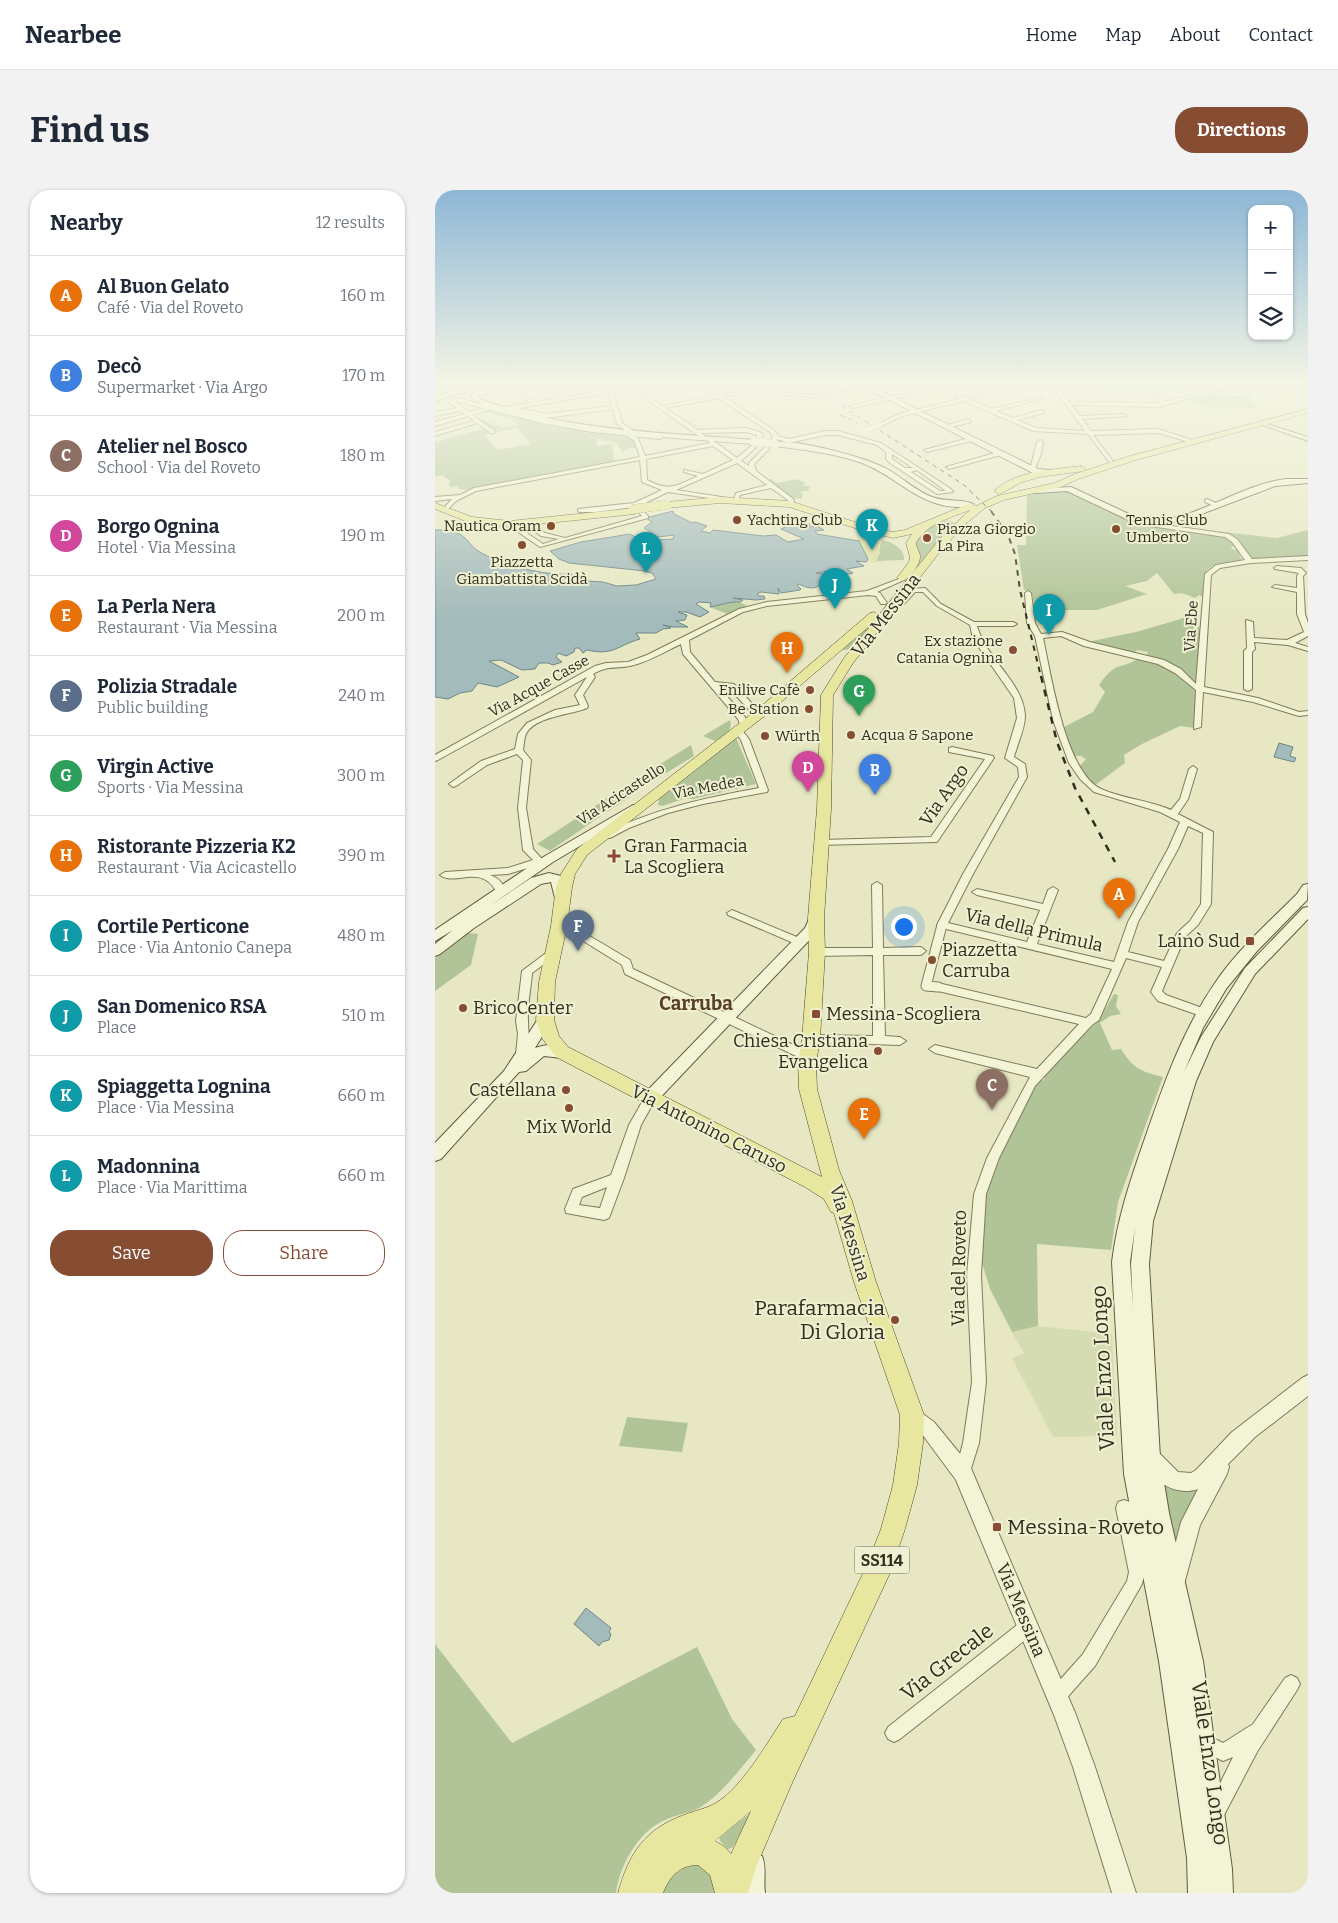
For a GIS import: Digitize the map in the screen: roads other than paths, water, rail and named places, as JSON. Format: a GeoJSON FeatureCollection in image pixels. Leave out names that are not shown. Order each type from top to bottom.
{"type":"FeatureCollection","features":[{"type":"Feature","properties":{"kind":"main road"},"geometry":{"type":"LineString","coordinates":[[861,460],[888,472],[930,500],[949,504],[972,503]]}},
{"type":"Feature","properties":{"kind":"main road"},"geometry":{"type":"LineString","coordinates":[[1016,460],[1032,469],[1050,472]]}},
{"type":"Feature","properties":{"kind":"main road"},"geometry":{"type":"LineString","coordinates":[[1109,461],[1049,474],[1045,477],[1056,481],[1133,460]]}},
{"type":"Feature","properties":{"kind":"main road"},"geometry":{"type":"LineString","coordinates":[[988,497],[1017,481],[1032,469]]}},
{"type":"Feature","properties":{"kind":"main road"},"geometry":{"type":"LineString","coordinates":[[1017,481],[1050,472],[1067,471]]}},
{"type":"Feature","properties":{"kind":"main road"},"geometry":{"type":"LineString","coordinates":[[1001,498],[1053,486],[1079,476]]}},
{"type":"Feature","properties":{"kind":"main road"},"geometry":{"type":"LineString","coordinates":[[1079,476],[1070,485],[1087,497]]}},
{"type":"Feature","properties":{"kind":"main road"},"geometry":{"type":"LineString","coordinates":[[668,506],[703,501],[732,500],[785,503],[888,534],[903,534],[958,513],[972,503],[1030,481],[1043,483],[1040,486],[1018,491],[1001,498]]}},
{"type":"Feature","properties":{"kind":"main road"},"geometry":{"type":"LineString","coordinates":[[1024,492],[1063,488],[1152,525],[1175,520],[1273,484],[1308,481]]}},
{"type":"Feature","properties":{"kind":"main road","name":"Via Messina"},"geometry":{"type":"LineString","coordinates":[[838,647],[889,603],[965,517],[984,505],[1001,498]]}},
{"type":"Feature","properties":{"kind":"main road"},"geometry":{"type":"LineString","coordinates":[[435,501],[471,518],[507,522],[634,508],[712,503],[785,503]]}},
{"type":"Feature","properties":{"kind":"main road","name":"Via Messina"},"geometry":{"type":"LineString","coordinates":[[785,503],[793,508],[894,540],[906,549],[910,557],[910,567],[876,626],[835,681],[827,695],[824,809],[816,918],[817,952],[806,1052],[808,1089],[829,1170],[842,1201],[865,1282],[911,1415]]}},
{"type":"Feature","properties":{"kind":"main road"},"geometry":{"type":"LineString","coordinates":[[435,506],[469,520],[510,524],[535,523],[634,508]]}},
{"type":"Feature","properties":{"kind":"main road"},"geometry":{"type":"LineString","coordinates":[[910,567],[915,558],[909,546],[910,541],[928,525]]}},
{"type":"Feature","properties":{"kind":"main road"},"geometry":{"type":"LineString","coordinates":[[838,647],[839,651],[854,651],[867,632],[876,626]]}},
{"type":"Feature","properties":{"kind":"main road","name":"Via Acicastello"},"geometry":{"type":"LineString","coordinates":[[435,936],[544,860],[649,806],[838,647]]}},
{"type":"Feature","properties":{"kind":"main road"},"geometry":{"type":"LineString","coordinates":[[806,674],[827,663],[836,663],[839,666],[833,676],[835,681]]}},
{"type":"Feature","properties":{"kind":"main road"},"geometry":{"type":"LineString","coordinates":[[563,1052],[551,1038],[545,1020],[547,982],[559,926],[561,901],[568,874],[582,852],[589,846],[649,806]]}},
{"type":"Feature","properties":{"kind":"main road"},"geometry":{"type":"LineString","coordinates":[[435,951],[532,883],[542,879],[553,877],[558,880],[561,901]]}},
{"type":"Feature","properties":{"kind":"main road","name":"Viale Enzo Longo"},"geometry":{"type":"LineString","coordinates":[[1201,1893],[1200,1858],[1171,1661],[1134,1474],[1130,1434],[1121,1262],[1128,1210],[1174,1076],[1204,1013],[1236,965],[1302,897],[1308,888]]}},
{"type":"Feature","properties":{"kind":"main road","name":"Viale Enzo Longo"},"geometry":{"type":"LineString","coordinates":[[1220,1893],[1219,1869],[1191,1661],[1157,1513],[1150,1458],[1140,1264],[1144,1221],[1188,1081],[1205,1041],[1250,971],[1308,911]]}},
{"type":"Feature","properties":{"kind":"main road"},"geometry":{"type":"LineString","coordinates":[[650,1098],[800,942],[812,928],[816,918]]}},
{"type":"Feature","properties":{"kind":"main road"},"geometry":{"type":"LineString","coordinates":[[435,1154],[509,1075],[545,1020]]}},
{"type":"Feature","properties":{"kind":"main road"},"geometry":{"type":"LineString","coordinates":[[509,1075],[540,1051],[551,1049],[563,1052]]}},
{"type":"Feature","properties":{"kind":"main road","name":"Via Antonino Caruso"},"geometry":{"type":"LineString","coordinates":[[563,1052],[812,1181],[834,1196],[845,1217]]}},
{"type":"Feature","properties":{"kind":"main road"},"geometry":{"type":"LineString","coordinates":[[812,1181],[826,1181],[829,1170]]}},
{"type":"Feature","properties":{"kind":"main road","name":"SS114"},"geometry":{"type":"LineString","coordinates":[[832,1670],[877,1573],[889,1538],[905,1485],[911,1443],[911,1415]]}},
{"type":"Feature","properties":{"kind":"main road"},"geometry":{"type":"LineString","coordinates":[[735,1889],[741,1866],[782,1773],[832,1670]]}},
{"type":"Feature","properties":{"kind":"main road"},"geometry":{"type":"LineString","coordinates":[[731,1810],[702,1824],[669,1836],[655,1848],[644,1862],[635,1882],[644,1893],[664,1863],[731,1810],[759,1781],[832,1670]]}},
{"type":"Feature","properties":{"kind":"main road"},"geometry":{"type":"LineString","coordinates":[[675,1854],[686,1850],[704,1851],[719,1861],[735,1889]]}},
{"type":"Feature","properties":{"kind":"street"},"geometry":{"type":"LineString","coordinates":[[435,501],[469,492],[626,460]]}},
{"type":"Feature","properties":{"kind":"street"},"geometry":{"type":"LineString","coordinates":[[643,460],[643,478],[649,484],[671,490],[732,500],[739,494],[772,486]]}},
{"type":"Feature","properties":{"kind":"street"},"geometry":{"type":"LineString","coordinates":[[737,460],[772,486],[785,503]]}},
{"type":"Feature","properties":{"kind":"street"},"geometry":{"type":"LineString","coordinates":[[751,464],[755,460]]}},
{"type":"Feature","properties":{"kind":"street"},"geometry":{"type":"LineString","coordinates":[[891,460],[939,493],[950,492],[905,460]]}},
{"type":"Feature","properties":{"kind":"street"},"geometry":{"type":"LineString","coordinates":[[949,467],[974,460]]}},
{"type":"Feature","properties":{"kind":"street"},"geometry":{"type":"LineString","coordinates":[[1032,469],[1035,460]]}},
{"type":"Feature","properties":{"kind":"street"},"geometry":{"type":"LineString","coordinates":[[580,510],[634,508],[703,476],[740,463],[751,464]]}},
{"type":"Feature","properties":{"kind":"street"},"geometry":{"type":"LineString","coordinates":[[751,464],[753,472]]}},
{"type":"Feature","properties":{"kind":"street"},"geometry":{"type":"LineString","coordinates":[[905,470],[917,468]]}},
{"type":"Feature","properties":{"kind":"street"},"geometry":{"type":"LineString","coordinates":[[686,471],[703,476]]}},
{"type":"Feature","properties":{"kind":"street"},"geometry":{"type":"LineString","coordinates":[[447,508],[453,500],[469,492]]}},
{"type":"Feature","properties":{"kind":"street"},"geometry":{"type":"LineString","coordinates":[[637,496],[645,495]]}},
{"type":"Feature","properties":{"kind":"street"},"geometry":{"type":"LineString","coordinates":[[510,524],[542,546],[646,517],[627,502],[629,498]]}},
{"type":"Feature","properties":{"kind":"street"},"geometry":{"type":"LineString","coordinates":[[1207,501],[1216,505]]}},
{"type":"Feature","properties":{"kind":"street"},"geometry":{"type":"LineString","coordinates":[[535,523],[532,527],[541,534],[566,538]]}},
{"type":"Feature","properties":{"kind":"street"},"geometry":{"type":"LineString","coordinates":[[1152,525],[1227,535],[1234,538],[1246,558],[1251,561]]}},
{"type":"Feature","properties":{"kind":"street"},"geometry":{"type":"LineString","coordinates":[[1277,563],[1308,558]]}},
{"type":"Feature","properties":{"kind":"street","name":"Via Ebe"},"geometry":{"type":"LineString","coordinates":[[1197,727],[1208,574],[1218,566],[1251,561],[1277,563]]}},
{"type":"Feature","properties":{"kind":"street"},"geometry":{"type":"LineString","coordinates":[[1277,563],[1308,564]]}},
{"type":"Feature","properties":{"kind":"street"},"geometry":{"type":"LineString","coordinates":[[1251,640],[1288,643],[1308,633],[1301,614],[1300,576],[1303,573],[1301,570],[1277,563]]}},
{"type":"Feature","properties":{"kind":"street","name":"Via Acque Casse"},"geometry":{"type":"LineString","coordinates":[[435,758],[606,665],[637,662],[741,610],[767,604],[868,593],[901,580]]}},
{"type":"Feature","properties":{"kind":"street"},"geometry":{"type":"LineString","coordinates":[[1275,587],[1300,590]]}},
{"type":"Feature","properties":{"kind":"street"},"geometry":{"type":"LineString","coordinates":[[868,593],[878,594],[889,603],[902,603],[913,590],[925,590],[939,605],[973,624],[1013,624]]}},
{"type":"Feature","properties":{"kind":"street"},"geometry":{"type":"LineString","coordinates":[[1028,593],[1031,623],[1039,636],[1061,731],[1075,766],[1088,783],[1097,790],[1173,814],[1208,832],[1207,899],[1203,910],[1194,923],[1181,935],[1155,992],[1158,996],[1204,1013]]}},
{"type":"Feature","properties":{"kind":"street"},"geometry":{"type":"LineString","coordinates":[[1248,688],[1247,667],[1251,640],[1249,622]]}},
{"type":"Feature","properties":{"kind":"street"},"geometry":{"type":"LineString","coordinates":[[973,624],[977,639],[1018,698],[1021,718],[1009,758]]}},
{"type":"Feature","properties":{"kind":"street"},"geometry":{"type":"LineString","coordinates":[[1250,631],[1308,649]]}},
{"type":"Feature","properties":{"kind":"street"},"geometry":{"type":"LineString","coordinates":[[1039,636],[1062,634],[1087,644],[1161,662],[1178,671],[1196,688],[1255,700],[1299,714],[1308,713]]}},
{"type":"Feature","properties":{"kind":"street"},"geometry":{"type":"LineString","coordinates":[[686,637],[684,643],[686,652],[742,719],[741,728]]}},
{"type":"Feature","properties":{"kind":"street"},"geometry":{"type":"LineString","coordinates":[[544,860],[527,847],[522,808],[527,760],[519,750],[522,734],[530,725],[558,712],[584,706],[579,695],[591,677],[588,674]]}},
{"type":"Feature","properties":{"kind":"street"},"geometry":{"type":"LineString","coordinates":[[713,684],[731,686],[755,711],[763,711]]}},
{"type":"Feature","properties":{"kind":"street","name":"Via Medea"},"geometry":{"type":"LineString","coordinates":[[649,806],[693,802],[764,790],[741,728]]}},
{"type":"Feature","properties":{"kind":"street"},"geometry":{"type":"LineString","coordinates":[[453,784],[484,764],[519,750]]}},
{"type":"Feature","properties":{"kind":"street","name":"Via Argo"},"geometry":{"type":"LineString","coordinates":[[821,843],[934,840],[990,758],[952,750]]}},
{"type":"Feature","properties":{"kind":"street"},"geometry":{"type":"LineString","coordinates":[[990,758],[1005,760],[1009,758],[1022,766],[1023,777],[968,874],[942,925],[933,952],[926,986],[938,987],[1088,1022]]}},
{"type":"Feature","properties":{"kind":"street"},"geometry":{"type":"LineString","coordinates":[[1173,814],[1184,799],[1193,769]]}},
{"type":"Feature","properties":{"kind":"street","name":"Via del Roveto"},"geometry":{"type":"LineString","coordinates":[[963,1473],[971,1444],[979,1382],[974,1275],[980,1194],[993,1158],[1024,1094],[1037,1074],[1095,1017],[1118,967],[1133,922],[1173,849],[1185,821]]}},
{"type":"Feature","properties":{"kind":"street"},"geometry":{"type":"LineString","coordinates":[[440,875],[508,870],[544,860]]}},
{"type":"Feature","properties":{"kind":"street"},"geometry":{"type":"LineString","coordinates":[[440,875],[490,878],[499,885],[500,891]]}},
{"type":"Feature","properties":{"kind":"street"},"geometry":{"type":"LineString","coordinates":[[877,885],[879,1040]]}},
{"type":"Feature","properties":{"kind":"street"},"geometry":{"type":"LineString","coordinates":[[1031,946],[1053,890]]}},
{"type":"Feature","properties":{"kind":"street"},"geometry":{"type":"LineString","coordinates":[[977,892],[1046,908]]}},
{"type":"Feature","properties":{"kind":"street"},"geometry":{"type":"LineString","coordinates":[[732,913],[800,942]]}},
{"type":"Feature","properties":{"kind":"street"},"geometry":{"type":"LineString","coordinates":[[559,926],[566,925],[627,963],[629,971],[727,1018],[806,1052],[879,1040],[900,1041]]}},
{"type":"Feature","properties":{"kind":"street","name":"Via della Primula"},"geometry":{"type":"LineString","coordinates":[[942,925],[1118,967]]}},
{"type":"Feature","properties":{"kind":"street"},"geometry":{"type":"LineString","coordinates":[[522,1054],[524,1034],[522,1021],[527,971],[554,950]]}},
{"type":"Feature","properties":{"kind":"street"},"geometry":{"type":"LineString","coordinates":[[817,952],[933,952]]}},
{"type":"Feature","properties":{"kind":"street"},"geometry":{"type":"LineString","coordinates":[[1123,954],[1167,965]]}},
{"type":"Feature","properties":{"kind":"street"},"geometry":{"type":"LineString","coordinates":[[935,1049],[1037,1074]]}},
{"type":"Feature","properties":{"kind":"street"},"geometry":{"type":"LineString","coordinates":[[618,1178],[577,1193],[571,1209],[604,1214],[618,1178],[635,1125],[650,1098]]}},
{"type":"Feature","properties":{"kind":"street"},"geometry":{"type":"LineString","coordinates":[[1150,1458],[1168,1477],[1189,1482],[1201,1478],[1231,1446],[1308,1384]]}},
{"type":"Feature","properties":{"kind":"street","name":"Via Messina"},"geometry":{"type":"LineString","coordinates":[[911,1415],[928,1428],[963,1473],[1057,1696],[1083,1766],[1124,1893]]}},
{"type":"Feature","properties":{"kind":"street"},"geometry":{"type":"LineString","coordinates":[[1174,1589],[1191,1522],[1231,1446]]}},
{"type":"Feature","properties":{"kind":"street"},"geometry":{"type":"LineString","coordinates":[[1057,1696],[1089,1660],[1134,1584],[1137,1572],[1125,1508]]}},
{"type":"Feature","properties":{"kind":"street","name":"Via Grecale"},"geometry":{"type":"LineString","coordinates":[[894,1733],[1028,1627]]}},
{"type":"Feature","properties":{"kind":"street"},"geometry":{"type":"LineString","coordinates":[[1212,1818],[1231,1776],[1259,1729],[1291,1684]]}},
{"type":"Feature","properties":{"kind":"street"},"geometry":{"type":"LineString","coordinates":[[1201,1741],[1223,1752],[1237,1746],[1259,1729]]}},
{"type":"Feature","properties":{"kind":"water"},"geometry":{"type":"Polygon","coordinates":[[[673,511],[674,514],[692,523],[695,522],[707,526],[701,531],[710,533],[713,530],[763,536],[776,535],[788,542],[804,539],[781,529],[795,522],[803,525],[810,524],[809,527],[817,526],[824,530],[815,531],[817,534],[859,541],[868,559],[866,562],[856,561],[864,566],[847,569],[853,573],[846,574],[826,571],[816,573],[824,574],[824,576],[832,580],[817,587],[809,588],[799,584],[797,585],[800,590],[781,593],[778,588],[779,594],[761,592],[757,594],[764,596],[765,599],[733,598],[743,600],[710,607],[711,603],[699,602],[696,604],[709,612],[700,617],[686,612],[678,612],[687,615],[685,620],[676,621],[688,627],[663,625],[671,628],[663,629],[656,633],[636,633],[640,639],[609,651],[596,652],[587,650],[583,653],[579,648],[575,648],[574,652],[566,656],[558,653],[556,657],[562,662],[553,665],[539,663],[535,669],[522,670],[501,660],[489,661],[519,677],[497,687],[478,683],[472,691],[460,693],[448,699],[435,697],[435,530],[460,530],[455,532],[475,549],[510,565],[549,573],[572,574],[572,580],[603,582],[617,586],[636,585],[656,579],[652,573],[645,571],[569,563],[559,559],[550,551],[581,542],[630,534],[635,537],[647,536],[654,540],[673,539],[674,535],[658,537],[644,528],[652,522],[646,518],[673,511]]]}},
{"type":"Feature","properties":{"kind":"water"},"geometry":{"type":"Polygon","coordinates":[[[1279,743],[1293,747],[1290,756],[1296,758],[1294,762],[1274,757],[1279,743]]]}},
{"type":"Feature","properties":{"kind":"water"},"geometry":{"type":"Polygon","coordinates":[[[586,1608],[611,1628],[609,1640],[602,1642],[599,1646],[574,1624],[586,1608]]]}},
{"type":"Feature","properties":{"kind":"railway"},"geometry":{"type":"LineString","coordinates":[[926,460],[964,485],[991,511]]}},
{"type":"Feature","properties":{"kind":"railway"},"geometry":{"type":"LineString","coordinates":[[991,511],[1008,535],[1015,554],[1020,590],[1041,677]]}},
{"type":"Feature","properties":{"kind":"railway"},"geometry":{"type":"LineString","coordinates":[[1041,676],[1057,742],[1075,788],[1115,862]]}},
{"type":"Feature","properties":{"kind":"place","name":"Yachting Club"},"geometry":{"type":"Point","coordinates":[737,520]}},
{"type":"Feature","properties":{"kind":"place","name":"Nautica Oram"},"geometry":{"type":"Point","coordinates":[551,526]}},
{"type":"Feature","properties":{"kind":"place","name":"Tennis Club Umberto"},"geometry":{"type":"Point","coordinates":[1116,529]}},
{"type":"Feature","properties":{"kind":"place","name":"Piazza Giorgio La Pira"},"geometry":{"type":"Point","coordinates":[927,538]}},
{"type":"Feature","properties":{"kind":"place","name":"Piazzetta Giambattista Scidà"},"geometry":{"type":"Point","coordinates":[522,545]}},
{"type":"Feature","properties":{"kind":"place","name":"Spiaggetta Lognina"},"geometry":{"type":"Point","coordinates":[872,550]}},
{"type":"Feature","properties":{"kind":"place","name":"Madonnina"},"geometry":{"type":"Point","coordinates":[646,573]}},
{"type":"Feature","properties":{"kind":"place","name":"San Domenico RSA"},"geometry":{"type":"Point","coordinates":[835,609]}},
{"type":"Feature","properties":{"kind":"place","name":"Cortile Perticone"},"geometry":{"type":"Point","coordinates":[1049,635]}},
{"type":"Feature","properties":{"kind":"place","name":"Ex stazione Catania Ognina"},"geometry":{"type":"Point","coordinates":[1013,650]}},
{"type":"Feature","properties":{"kind":"place","name":"Ristorante Pizzeria K2"},"geometry":{"type":"Point","coordinates":[787,673]}},
{"type":"Feature","properties":{"kind":"place","name":"Enilive Cafè"},"geometry":{"type":"Point","coordinates":[810,690]}},
{"type":"Feature","properties":{"kind":"place","name":"Be Station"},"geometry":{"type":"Point","coordinates":[809,709]}},
{"type":"Feature","properties":{"kind":"place","name":"Virgin Active"},"geometry":{"type":"Point","coordinates":[859,716]}},
{"type":"Feature","properties":{"kind":"place","name":"Acqua & Sapone"},"geometry":{"type":"Point","coordinates":[851,735]}},
{"type":"Feature","properties":{"kind":"place","name":"Würth"},"geometry":{"type":"Point","coordinates":[765,736]}},
{"type":"Feature","properties":{"kind":"place","name":"Borgo Ognina"},"geometry":{"type":"Point","coordinates":[808,792]}},
{"type":"Feature","properties":{"kind":"place","name":"Decò"},"geometry":{"type":"Point","coordinates":[875,795]}},
{"type":"Feature","properties":{"kind":"place","name":"Gran Farmacia La Scogliera"},"geometry":{"type":"Point","coordinates":[614,856]}},
{"type":"Feature","properties":{"kind":"place","name":"Al Buon Gelato"},"geometry":{"type":"Point","coordinates":[1119,919]}},
{"type":"Feature","properties":{"kind":"place","name":"Lainò Sud"},"geometry":{"type":"Point","coordinates":[1250,941]}},
{"type":"Feature","properties":{"kind":"place","name":"Polizia Stradale"},"geometry":{"type":"Point","coordinates":[578,951]}},
{"type":"Feature","properties":{"kind":"place","name":"Piazzetta Carruba"},"geometry":{"type":"Point","coordinates":[932,960]}},
{"type":"Feature","properties":{"kind":"place","name":"BricoCenter"},"geometry":{"type":"Point","coordinates":[463,1008]}},
{"type":"Feature","properties":{"kind":"place","name":"Messina-Scogliera"},"geometry":{"type":"Point","coordinates":[816,1014]}},
{"type":"Feature","properties":{"kind":"place","name":"Chiesa Cristiana Evangelica"},"geometry":{"type":"Point","coordinates":[878,1051]}},
{"type":"Feature","properties":{"kind":"place","name":"Castellana"},"geometry":{"type":"Point","coordinates":[566,1090]}},
{"type":"Feature","properties":{"kind":"place","name":"Mix World"},"geometry":{"type":"Point","coordinates":[569,1108]}},
{"type":"Feature","properties":{"kind":"place","name":"Atelier nel Bosco"},"geometry":{"type":"Point","coordinates":[992,1110]}},
{"type":"Feature","properties":{"kind":"place","name":"La Perla Nera"},"geometry":{"type":"Point","coordinates":[864,1139]}},
{"type":"Feature","properties":{"kind":"place","name":"Parafarmacia Di Gloria"},"geometry":{"type":"Point","coordinates":[895,1320]}},
{"type":"Feature","properties":{"kind":"place","name":"Messina-Roveto"},"geometry":{"type":"Point","coordinates":[997,1527]}},
{"type":"Feature","properties":{"kind":"district","name":"Carruba"},"geometry":{"type":"Point","coordinates":[696,1003]}}]}
